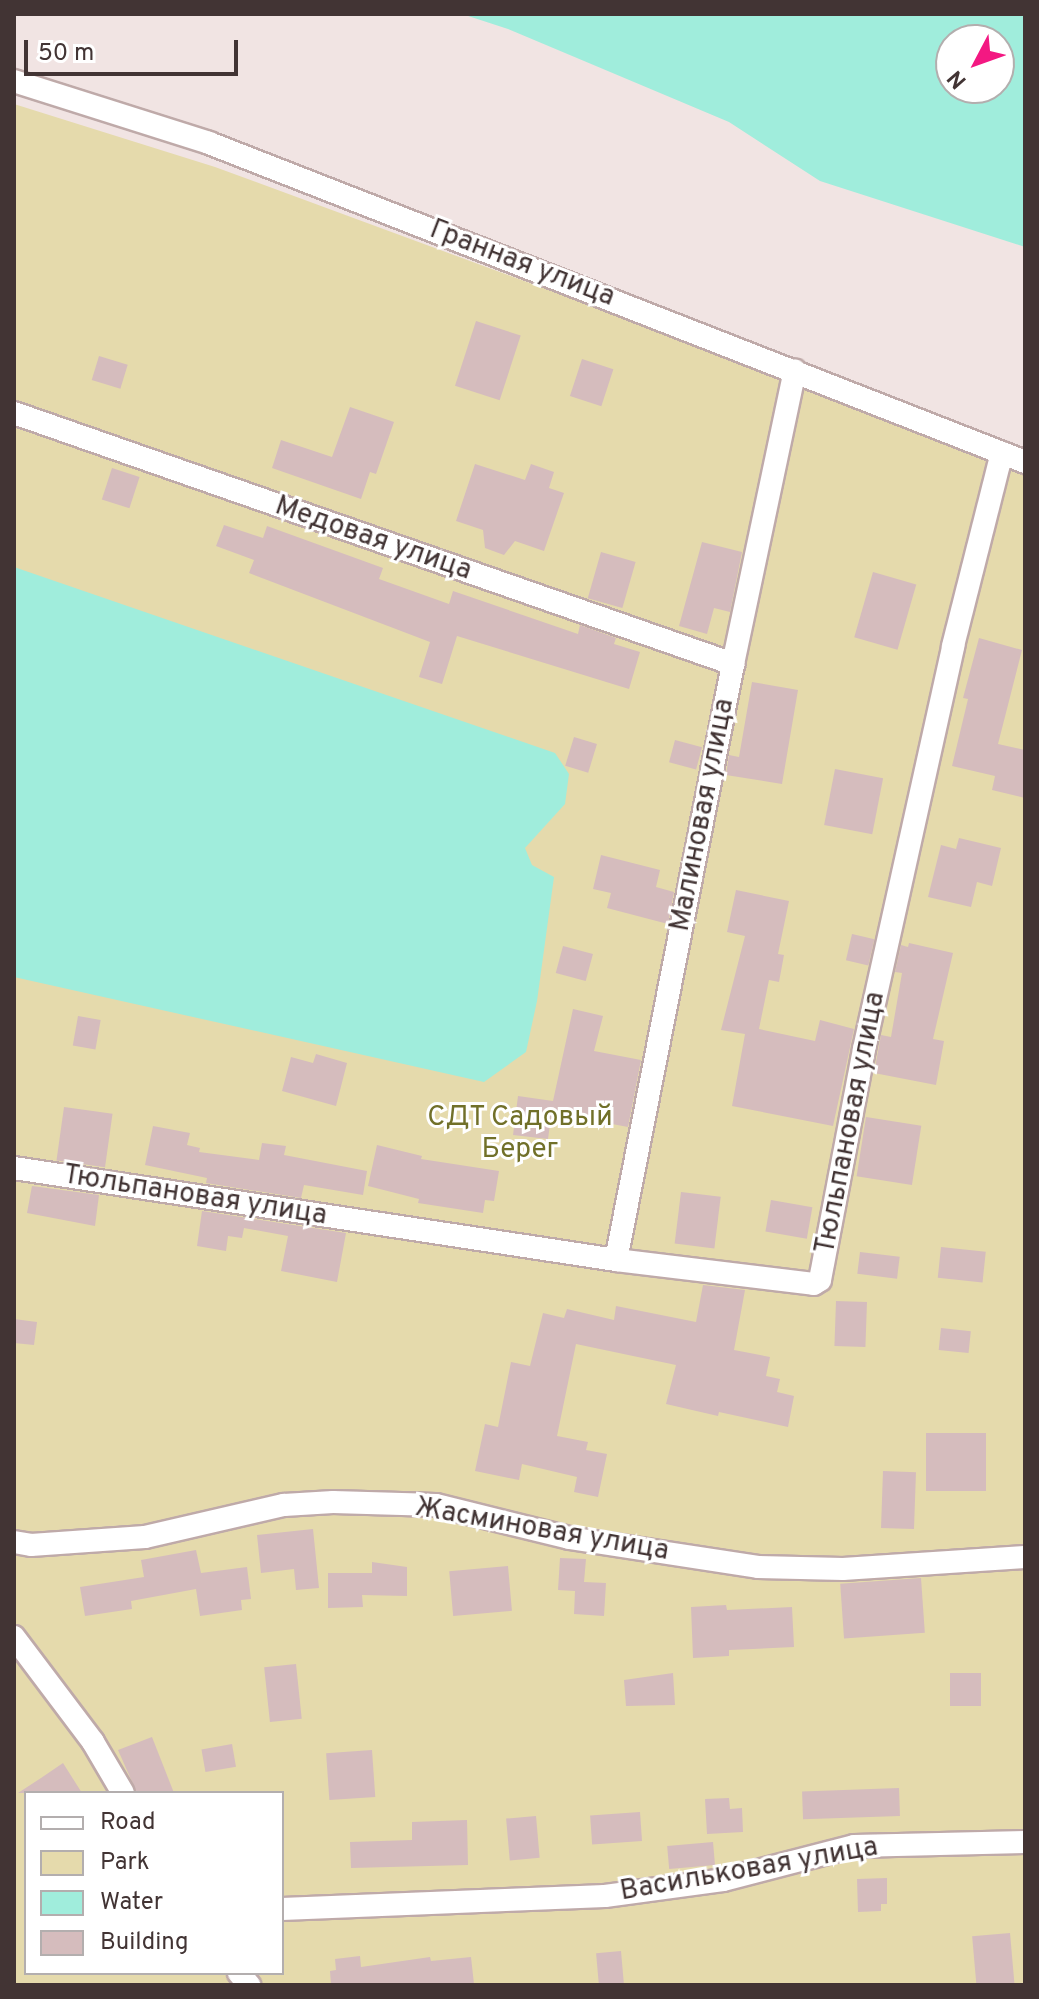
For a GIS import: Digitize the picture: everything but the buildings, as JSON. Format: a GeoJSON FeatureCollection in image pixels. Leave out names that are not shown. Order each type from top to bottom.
{"type":"FeatureCollection","features":[{"type":"Feature","properties":{"kind":"street","name":"Гранная улица"},"geometry":{"type":"LineString","coordinates":[[14,81],[209,143],[1025,462]]}},
{"type":"Feature","properties":{"kind":"street","name":"Малиновая улица"},"geometry":{"type":"LineString","coordinates":[[616,1260],[733,664],[795,370]]}},
{"type":"Feature","properties":{"kind":"street","name":"Медовая улица"},"geometry":{"type":"LineString","coordinates":[[14,413],[733,664]]}},
{"type":"Feature","properties":{"kind":"street","name":"Тюльпановая улица"},"geometry":{"type":"LineString","coordinates":[[14,1168],[616,1260],[814,1284],[820,1280],[870,1018],[953,646],[1002,453]]}},
{"type":"Feature","properties":{"kind":"street","name":"Жасминовая улица"},"geometry":{"type":"LineString","coordinates":[[14,1542],[31,1545],[145,1537],[284,1505],[333,1502],[436,1505],[569,1538],[758,1567],[843,1569],[1025,1557]]}},
{"type":"Feature","properties":{"kind":"street"},"geometry":{"type":"LineString","coordinates":[[14,1637],[93,1742],[122,1791]]}},
{"type":"Feature","properties":{"kind":"street","name":"Васильковая улица"},"geometry":{"type":"LineString","coordinates":[[284,1909],[605,1896],[723,1880],[854,1846],[1025,1842]]}},
{"type":"Feature","properties":{"kind":"green space","name":"СДТ Садовый Берег"},"geometry":{"type":"Polygon","coordinates":[[[14,104],[215,167],[774,373],[1025,474],[1025,1985],[14,1985],[14,104]]]}},
{"type":"Feature","properties":{"kind":"water"},"geometry":{"type":"Polygon","coordinates":[[[462,14],[1025,14],[1025,247],[820,181],[729,122],[508,29],[462,14]]]}},
{"type":"Feature","properties":{"kind":"water"},"geometry":{"type":"Polygon","coordinates":[[[14,567],[555,753],[569,774],[565,804],[525,848],[532,865],[554,877],[537,1001],[526,1052],[484,1082],[14,977],[14,567]]]}}]}
